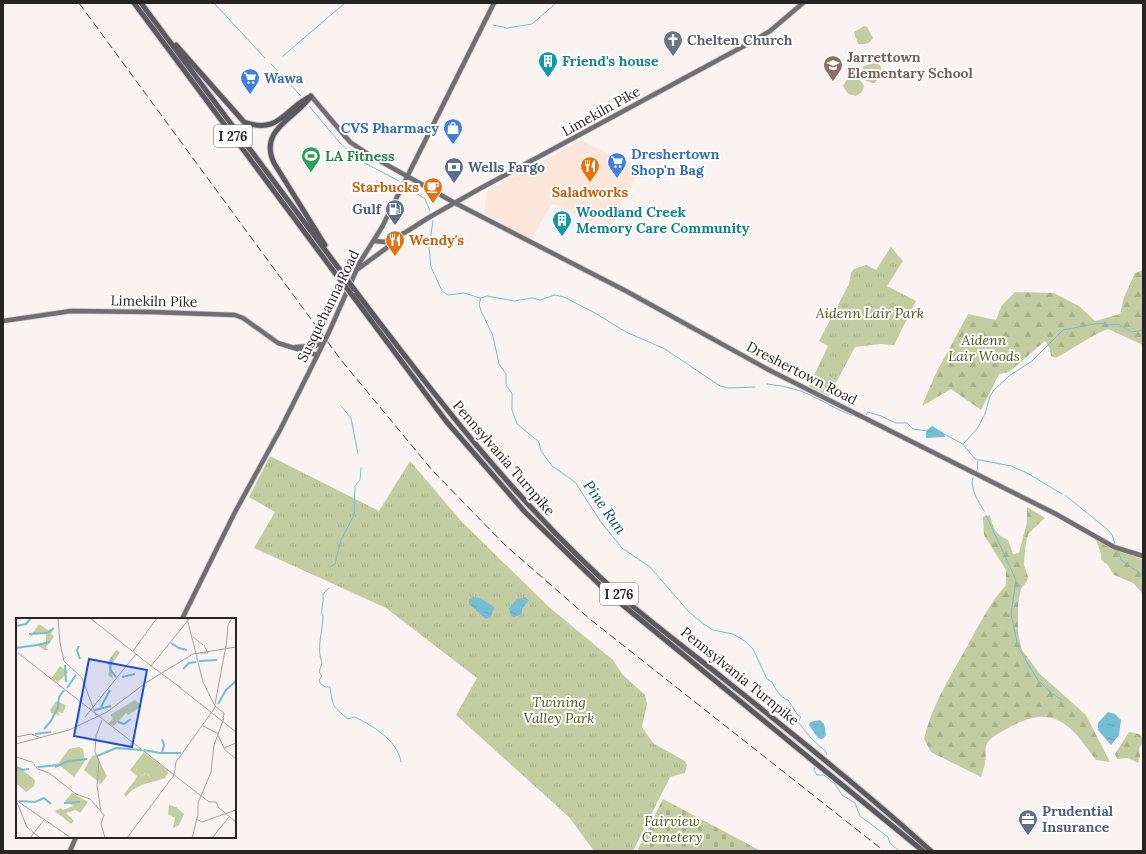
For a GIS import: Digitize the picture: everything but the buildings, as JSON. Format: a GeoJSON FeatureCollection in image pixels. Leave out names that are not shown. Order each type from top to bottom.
{"type":"FeatureCollection","features":[{"type":"Feature","properties":{"kind":"highway","name":"Pennsylvania Turnpike"},"geometry":{"type":"LineString","coordinates":[[134,3],[335,268],[354,289],[462,430],[547,525],[623,598],[794,736],[931,851]]}},
{"type":"Feature","properties":{"kind":"highway","name":"Pennsylvania Turnpike"},"geometry":{"type":"LineString","coordinates":[[141,3],[335,268],[352,295],[446,421],[525,512],[602,588],[923,851]]}},
{"type":"Feature","properties":{"kind":"highway"},"geometry":{"type":"LineString","coordinates":[[141,3],[205,79],[244,122],[259,126],[270,125],[278,121],[304,99],[311,96]]}},
{"type":"Feature","properties":{"kind":"highway"},"geometry":{"type":"LineString","coordinates":[[311,96],[306,103],[275,133],[271,140],[270,151],[274,163],[335,268]]}},
{"type":"Feature","properties":{"kind":"main road","name":"Susquehanna Road"},"geometry":{"type":"LineString","coordinates":[[182,618],[235,512],[280,430],[325,340],[356,270],[374,240],[494,3]]}},
{"type":"Feature","properties":{"kind":"main road","name":"Limekiln Pike"},"geometry":{"type":"LineString","coordinates":[[406,232],[455,203],[755,40],[770,31],[803,3]]}},
{"type":"Feature","properties":{"kind":"main road","name":"Dreshertown Road"},"geometry":{"type":"LineString","coordinates":[[311,96],[350,142],[406,176],[455,203],[626,291],[770,370],[1056,514],[1114,547],[1143,556]]}},
{"type":"Feature","properties":{"kind":"main road"},"geometry":{"type":"LineString","coordinates":[[374,240],[382,243],[406,232]]}},
{"type":"Feature","properties":{"kind":"main road"},"geometry":{"type":"LineString","coordinates":[[356,270],[406,232]]}},
{"type":"Feature","properties":{"kind":"main road"},"geometry":{"type":"LineString","coordinates":[[374,257],[376,252],[391,240]]}},
{"type":"Feature","properties":{"kind":"main road","name":"Limekiln Pike"},"geometry":{"type":"LineString","coordinates":[[3,321],[71,311],[229,314],[243,318],[278,343],[296,347],[317,355]]}},
{"type":"Feature","properties":{"kind":"main road","name":"Limekiln Pike"},"geometry":{"type":"LineString","coordinates":[[296,347],[319,344],[325,340]]}},
{"type":"Feature","properties":{"kind":"main road"},"geometry":{"type":"LineString","coordinates":[[304,347],[317,355]]}},
{"type":"Feature","properties":{"kind":"main road"},"geometry":{"type":"LineString","coordinates":[[70,851],[76,838]]}},
{"type":"Feature","properties":{"kind":"shaded area"},"geometry":{"type":"Polygon","coordinates":[[[581,140],[640,170],[608,231],[555,204],[551,205],[531,240],[485,214],[486,192],[581,140]]]}},
{"type":"Feature","properties":{"kind":"green space"},"geometry":{"type":"Polygon","coordinates":[[[864,26],[867,27],[873,38],[867,44],[858,44],[854,32],[864,26]]]}},
{"type":"Feature","properties":{"kind":"green space"},"geometry":{"type":"Polygon","coordinates":[[[873,63],[880,65],[882,71],[875,83],[862,79],[861,72],[864,66],[873,63]]]}},
{"type":"Feature","properties":{"kind":"green space"},"geometry":{"type":"Polygon","coordinates":[[[854,74],[864,86],[862,92],[856,96],[848,94],[843,86],[850,75],[854,74]]]}},
{"type":"Feature","properties":{"kind":"green space","name":"Aidenn Lair Park"},"geometry":{"type":"Polygon","coordinates":[[[891,247],[903,261],[887,286],[916,301],[894,345],[880,344],[855,347],[829,396],[809,386],[828,346],[819,341],[849,284],[851,273],[854,269],[866,265],[876,270],[891,247]]]}},
{"type":"Feature","properties":{"kind":"green space","name":"Aidenn Lair Woods"},"geometry":{"type":"Polygon","coordinates":[[[1143,270],[1143,345],[1108,329],[1056,358],[1051,356],[1050,349],[1045,341],[1009,372],[999,374],[981,410],[951,389],[922,406],[935,375],[968,314],[996,320],[1002,305],[1015,292],[1054,293],[1079,306],[1095,321],[1120,314],[1124,297],[1135,273],[1143,270]]]}},
{"type":"Feature","properties":{"kind":"green space","name":"Twining Valley Park"},"geometry":{"type":"Polygon","coordinates":[[[270,456],[379,511],[410,461],[461,521],[549,607],[613,660],[623,675],[645,695],[647,704],[642,727],[653,743],[685,761],[687,765],[685,773],[670,777],[633,851],[594,851],[569,817],[456,715],[477,678],[386,608],[254,548],[275,512],[249,497],[270,456]]]}},
{"type":"Feature","properties":{"kind":"green space"},"geometry":{"type":"Polygon","coordinates":[[[1027,507],[1045,518],[1028,534],[1025,549],[1024,565],[1028,577],[1021,589],[1018,603],[1018,633],[1022,650],[1040,674],[1086,715],[1110,762],[1096,760],[1071,729],[1062,722],[1051,718],[1040,717],[1027,719],[1012,726],[987,743],[986,759],[981,777],[931,752],[924,739],[931,716],[946,684],[988,609],[1006,585],[1006,570],[984,535],[983,517],[990,515],[995,530],[1008,540],[1013,554],[1019,553],[1027,522],[1027,507]]]}},
{"type":"Feature","properties":{"kind":"green space"},"geometry":{"type":"Polygon","coordinates":[[[1096,540],[1143,560],[1143,594],[1133,583],[1114,575],[1107,564],[1101,560],[1101,554],[1096,540]]]}},
{"type":"Feature","properties":{"kind":"green space"},"geometry":{"type":"Polygon","coordinates":[[[1129,732],[1139,734],[1143,738],[1142,744],[1139,748],[1140,757],[1138,763],[1128,758],[1117,759],[1115,754],[1129,732]]]}},
{"type":"Feature","properties":{"kind":"green space","name":"Fairview Cemetery"},"geometry":{"type":"Polygon","coordinates":[[[663,799],[761,851],[640,851],[638,849],[663,799]]]}},
{"type":"Feature","properties":{"kind":"water"},"geometry":{"type":"Polygon","coordinates":[[[932,426],[944,433],[945,437],[926,438],[926,431],[932,426]]]}},
{"type":"Feature","properties":{"kind":"water"},"geometry":{"type":"Polygon","coordinates":[[[473,597],[480,598],[494,607],[491,617],[486,619],[469,604],[469,599],[473,597]]]}},
{"type":"Feature","properties":{"kind":"water"},"geometry":{"type":"Polygon","coordinates":[[[525,597],[529,600],[522,609],[522,614],[514,617],[511,616],[509,608],[517,599],[525,597]]]}},
{"type":"Feature","properties":{"kind":"water"},"geometry":{"type":"Polygon","coordinates":[[[1108,712],[1115,714],[1121,720],[1119,735],[1111,745],[1098,730],[1098,723],[1108,712]]]}},
{"type":"Feature","properties":{"kind":"water"},"geometry":{"type":"Polygon","coordinates":[[[820,720],[824,724],[826,735],[822,739],[818,738],[809,725],[810,722],[820,720]]]}},
{"type":"Feature","properties":{"kind":"waterway","name":"Pine Run"},"geometry":{"type":"LineString","coordinates":[[214,3],[265,58]]}},
{"type":"Feature","properties":{"kind":"waterway"},"geometry":{"type":"LineString","coordinates":[[283,56],[345,3]]}},
{"type":"Feature","properties":{"kind":"waterway"},"geometry":{"type":"LineString","coordinates":[[493,25],[507,28],[532,24],[556,3]]}},
{"type":"Feature","properties":{"kind":"waterway","name":"Pine Run"},"geometry":{"type":"LineString","coordinates":[[271,64],[301,96]]}},
{"type":"Feature","properties":{"kind":"waterway","name":"Pine Run"},"geometry":{"type":"LineString","coordinates":[[309,106],[341,144],[359,160],[399,181]]}},
{"type":"Feature","properties":{"kind":"waterway","name":"Pine Run"},"geometry":{"type":"LineString","coordinates":[[407,187],[425,199],[430,211]]}},
{"type":"Feature","properties":{"kind":"waterway","name":"Pine Run"},"geometry":{"type":"LineString","coordinates":[[433,221],[429,247],[431,267],[442,291],[448,295],[464,293],[480,298]]}},
{"type":"Feature","properties":{"kind":"waterway"},"geometry":{"type":"LineString","coordinates":[[481,298],[487,296],[514,301],[532,298],[540,300],[555,295],[564,297],[595,313],[626,332],[665,349],[720,386],[729,388],[755,387]]}},
{"type":"Feature","properties":{"kind":"waterway","name":"Pine Run"},"geometry":{"type":"LineString","coordinates":[[481,298],[479,304],[481,311],[493,336],[499,364],[506,374],[506,385],[512,393],[512,410],[517,424],[539,442],[541,451],[552,466],[575,482],[601,522],[622,548],[650,567],[688,611],[713,630],[733,634],[745,641],[753,649],[767,679],[772,682],[780,695],[788,700],[797,714],[801,717],[798,722],[812,739],[826,752],[827,755]]}},
{"type":"Feature","properties":{"kind":"waterway"},"geometry":{"type":"LineString","coordinates":[[963,444],[977,429],[985,414],[990,396],[994,390],[1009,376],[1032,361],[1063,330],[1099,323],[1110,325],[1118,324],[1132,332],[1143,330]]}},
{"type":"Feature","properties":{"kind":"waterway"},"geometry":{"type":"LineString","coordinates":[[767,384],[787,387],[800,391],[841,411],[856,416]]}},
{"type":"Feature","properties":{"kind":"waterway"},"geometry":{"type":"LineString","coordinates":[[341,406],[351,418],[358,454]]}},
{"type":"Feature","properties":{"kind":"waterway"},"geometry":{"type":"LineString","coordinates":[[866,415],[868,412],[896,423],[907,423],[913,429],[927,431]]}},
{"type":"Feature","properties":{"kind":"waterway"},"geometry":{"type":"LineString","coordinates":[[942,433],[963,444],[975,459],[1011,466],[1027,473],[1062,494]]}},
{"type":"Feature","properties":{"kind":"waterway"},"geometry":{"type":"LineString","coordinates":[[977,472],[978,461]]}},
{"type":"Feature","properties":{"kind":"waterway"},"geometry":{"type":"LineString","coordinates":[[330,567],[335,564],[341,540],[354,515],[355,486],[360,480],[361,468]]}},
{"type":"Feature","properties":{"kind":"waterway"},"geometry":{"type":"LineString","coordinates":[[973,478],[973,490],[984,511]]}},
{"type":"Feature","properties":{"kind":"waterway"},"geometry":{"type":"LineString","coordinates":[[1066,496],[1107,529],[1112,535],[1115,544]]}},
{"type":"Feature","properties":{"kind":"waterway"},"geometry":{"type":"LineString","coordinates":[[986,515],[1016,580],[1011,614],[1018,647],[1037,679],[1051,693],[1062,700]]}},
{"type":"Feature","properties":{"kind":"waterway"},"geometry":{"type":"LineString","coordinates":[[1117,550],[1122,561],[1143,575]]}},
{"type":"Feature","properties":{"kind":"waterway"},"geometry":{"type":"LineString","coordinates":[[329,588],[323,594],[323,622],[320,645],[320,657],[322,663],[319,672],[322,676],[319,680],[320,683],[325,687],[330,687],[334,706],[348,719],[355,717],[384,735],[395,747],[401,762]]}},
{"type":"Feature","properties":{"kind":"waterway","name":"Pine Run"},"geometry":{"type":"LineString","coordinates":[[815,767],[814,770],[817,775],[824,775],[835,784],[842,795],[855,803],[860,816],[888,837],[890,843],[899,851]]}},
{"type":"Feature","properties":{"kind":"railway"},"geometry":{"type":"LineString","coordinates":[[79,3],[341,360],[432,470],[504,544],[591,620],[884,851]]}},
{"type":"Feature","properties":{"kind":"place","name":"Chelten Church"},"geometry":{"type":"Point","coordinates":[673,57]}},
{"type":"Feature","properties":{"kind":"place","name":"Friend's house"},"geometry":{"type":"Point","coordinates":[548,78]}},
{"type":"Feature","properties":{"kind":"place","name":"Jarrettown Elementary School"},"geometry":{"type":"Point","coordinates":[833,82]}},
{"type":"Feature","properties":{"kind":"place","name":"Wawa"},"geometry":{"type":"Point","coordinates":[250,95]}},
{"type":"Feature","properties":{"kind":"place","name":"CVS Pharmacy"},"geometry":{"type":"Point","coordinates":[453,145]}},
{"type":"Feature","properties":{"kind":"place","name":"LA Fitness"},"geometry":{"type":"Point","coordinates":[311,173]}},
{"type":"Feature","properties":{"kind":"place","name":"Dreshertown Shop'n Bag"},"geometry":{"type":"Point","coordinates":[617,179]}},
{"type":"Feature","properties":{"kind":"place","name":"Saladworks"},"geometry":{"type":"Point","coordinates":[590,183]}},
{"type":"Feature","properties":{"kind":"place","name":"Wells Fargo"},"geometry":{"type":"Point","coordinates":[454,184]}},
{"type":"Feature","properties":{"kind":"place","name":"Starbucks"},"geometry":{"type":"Point","coordinates":[433,204]}},
{"type":"Feature","properties":{"kind":"place","name":"Gulf"},"geometry":{"type":"Point","coordinates":[395,226]}},
{"type":"Feature","properties":{"kind":"place","name":"Woodland Creek Memory Care Community"},"geometry":{"type":"Point","coordinates":[562,237]}},
{"type":"Feature","properties":{"kind":"place","name":"Wendy's"},"geometry":{"type":"Point","coordinates":[395,257]}},
{"type":"Feature","properties":{"kind":"place","name":"Prudential Insurance"},"geometry":{"type":"Point","coordinates":[1028,836]}}]}
